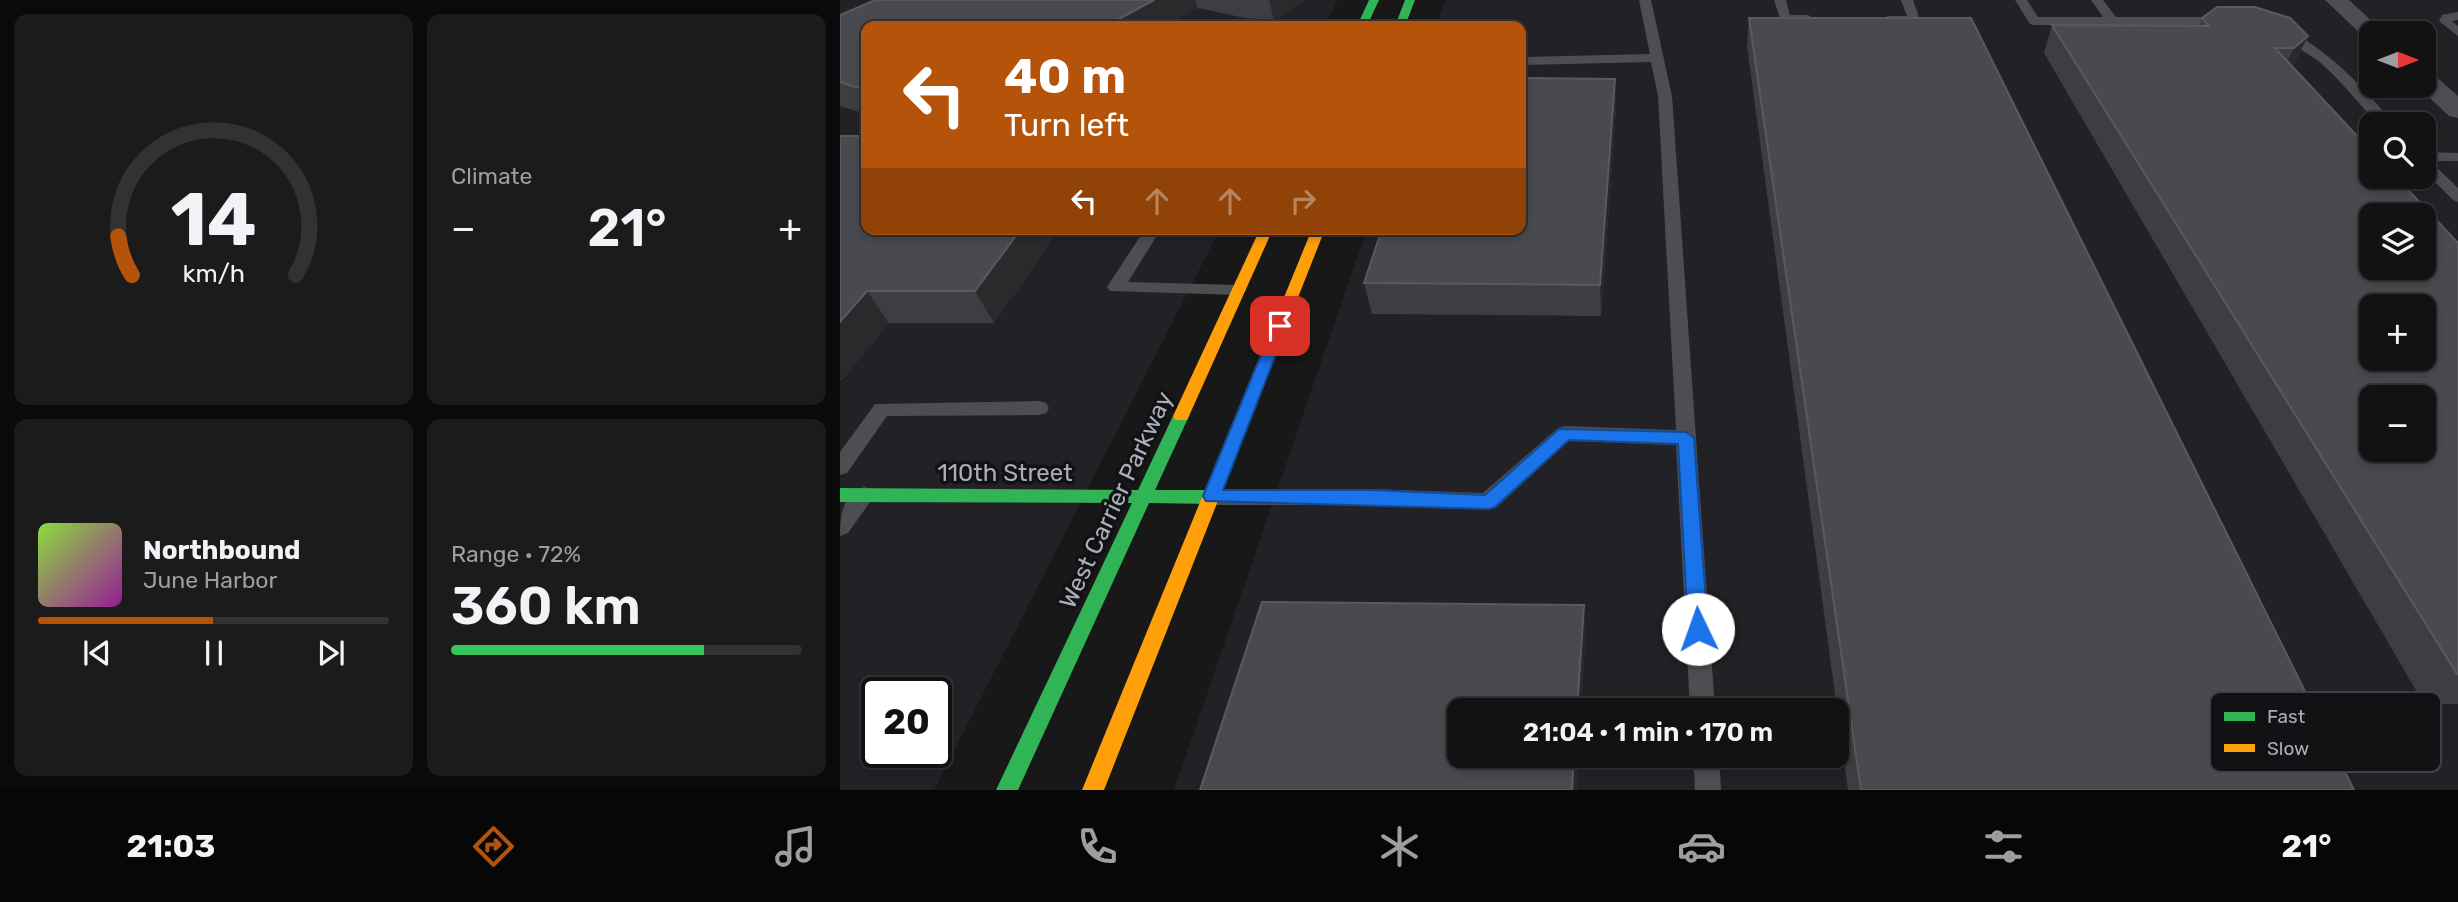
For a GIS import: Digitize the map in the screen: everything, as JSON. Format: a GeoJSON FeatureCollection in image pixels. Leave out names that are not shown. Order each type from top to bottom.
{"type":"FeatureCollection","features":[{"type":"Feature","properties":{"kind":"main road"},"geometry":{"type":"LineString","coordinates":[[1364,21],[1374,0]]}},
{"type":"Feature","properties":{"kind":"main road"},"geometry":{"type":"LineString","coordinates":[[1402,21],[1410,0]]}},
{"type":"Feature","properties":{"kind":"main road","name":"West Carrier Parkway"},"geometry":{"type":"LineString","coordinates":[[1007,790],[1264,235]]}},
{"type":"Feature","properties":{"kind":"main road"},"geometry":{"type":"LineString","coordinates":[[1093,790],[1317,235]]}},
{"type":"Feature","properties":{"kind":"main road","name":"110th Street"},"geometry":{"type":"LineString","coordinates":[[840,495],[1212,496]]}},
{"type":"Feature","properties":{"kind":"street"},"geometry":{"type":"LineString","coordinates":[[2336,0],[2360,21]]}},
{"type":"Feature","properties":{"kind":"street"},"geometry":{"type":"LineString","coordinates":[[2436,90],[2458,110]]}},
{"type":"Feature","properties":{"kind":"lane"},"geometry":{"type":"LineString","coordinates":[[1645,0],[1665,96],[1702,698]]}},
{"type":"Feature","properties":{"kind":"lane"},"geometry":{"type":"LineString","coordinates":[[1780,0],[1784,19],[1824,19]]}},
{"type":"Feature","properties":{"kind":"lane"},"geometry":{"type":"LineString","coordinates":[[1875,19],[1914,20],[1907,0]]}},
{"type":"Feature","properties":{"kind":"lane"},"geometry":{"type":"LineString","coordinates":[[2021,0],[2034,21],[2240,22]]}},
{"type":"Feature","properties":{"kind":"lane"},"geometry":{"type":"LineString","coordinates":[[2097,0],[2112,21]]}},
{"type":"Feature","properties":{"kind":"lane"},"geometry":{"type":"LineString","coordinates":[[2458,16],[2446,18],[2445,21],[2458,32]]}},
{"type":"Feature","properties":{"kind":"lane"},"geometry":{"type":"LineString","coordinates":[[2274,30],[2299,40],[2317,54],[2374,112]]}},
{"type":"Feature","properties":{"kind":"lane"},"geometry":{"type":"LineString","coordinates":[[1526,61],[1657,58]]}},
{"type":"Feature","properties":{"kind":"lane"},"geometry":{"type":"LineString","coordinates":[[2436,156],[2458,157]]}},
{"type":"Feature","properties":{"kind":"lane"},"geometry":{"type":"LineString","coordinates":[[2436,175],[2458,197]]}},
{"type":"Feature","properties":{"kind":"lane"},"geometry":{"type":"LineString","coordinates":[[1149,235],[1116,287],[1238,290]]}},
{"type":"Feature","properties":{"kind":"lane"},"geometry":{"type":"LineString","coordinates":[[840,467],[881,409],[1039,408]]}},
{"type":"Feature","properties":{"kind":"lane"},"geometry":{"type":"LineString","coordinates":[[1212,496],[1371,497],[1489,502],[1565,433],[1686,438]]}},
{"type":"Feature","properties":{"kind":"lane"},"geometry":{"type":"LineString","coordinates":[[840,527],[864,495]]}},
{"type":"Feature","properties":{"kind":"lane"},"geometry":{"type":"LineString","coordinates":[[1707,768],[1708,790]]}},
{"type":"Feature","properties":{"kind":"shaded area"},"geometry":{"type":"Polygon","coordinates":[[[840,0],[1338,0],[1327,21],[861,21],[861,235],[1217,235],[952,755],[952,677],[861,677],[861,768],[945,768],[934,790],[840,790],[840,0]]]}},
{"type":"Feature","properties":{"kind":"shaded area"},"geometry":{"type":"Polygon","coordinates":[[[1445,0],[2458,0],[2458,790],[1174,790],[1365,235],[1526,235],[1526,21],[1438,21],[1445,0]]]}},
{"type":"Feature","properties":{"kind":"building"},"geometry":{"type":"Polygon","coordinates":[[[875,0],[1154,0],[1115,21],[861,21],[861,87],[840,82],[840,15],[875,0]]]}},
{"type":"Feature","properties":{"kind":"building"},"geometry":{"type":"Polygon","coordinates":[[[2217,7],[2255,7],[2290,18],[2308,36],[2294,48],[2275,48],[2359,138],[2359,189],[2407,189],[2420,203],[2359,203],[2359,280],[2436,280],[2436,220],[2458,243],[2458,674],[2052,25],[2209,26],[2202,18],[2217,7]]]}},
{"type":"Feature","properties":{"kind":"building"},"geometry":{"type":"Polygon","coordinates":[[[1749,18],[1971,18],[2305,692],[2210,692],[2210,772],[2345,772],[2354,790],[1861,790],[1749,18]]]}},
{"type":"Feature","properties":{"kind":"building"},"geometry":{"type":"Polygon","coordinates":[[[1526,78],[1615,79],[1600,285],[1364,283],[1380,235],[1526,235],[1526,78]]]}},
{"type":"Feature","properties":{"kind":"building"},"geometry":{"type":"Polygon","coordinates":[[[840,136],[861,136],[861,235],[1017,235],[975,291],[867,291],[840,322],[840,136]]]}},
{"type":"Feature","properties":{"kind":"building"},"geometry":{"type":"Polygon","coordinates":[[[1262,602],[1584,605],[1578,698],[1447,698],[1447,768],[1573,768],[1572,790],[1200,790],[1262,602]]]}},
{"type":"Feature","properties":{"kind":"traffic: fast"},"geometry":{"type":"LineString","coordinates":[[1364,21],[1374,0]]}},
{"type":"Feature","properties":{"kind":"traffic: fast"},"geometry":{"type":"LineString","coordinates":[[1402,21],[1410,0]]}},
{"type":"Feature","properties":{"kind":"traffic: fast"},"geometry":{"type":"LineString","coordinates":[[1007,790],[1181,416]]}},
{"type":"Feature","properties":{"kind":"traffic: fast"},"geometry":{"type":"LineString","coordinates":[[840,495],[1212,497]]}},
{"type":"Feature","properties":{"kind":"traffic: slow"},"geometry":{"type":"LineString","coordinates":[[1181,416],[1264,235]]}},
{"type":"Feature","properties":{"kind":"traffic: slow"},"geometry":{"type":"LineString","coordinates":[[1093,790],[1317,235]]}},
{"type":"Feature","properties":{"kind":"route"},"geometry":{"type":"LineString","coordinates":[[1280,326],[1212,496],[1371,497],[1489,502],[1565,433],[1686,438],[1698,629]]}}]}
